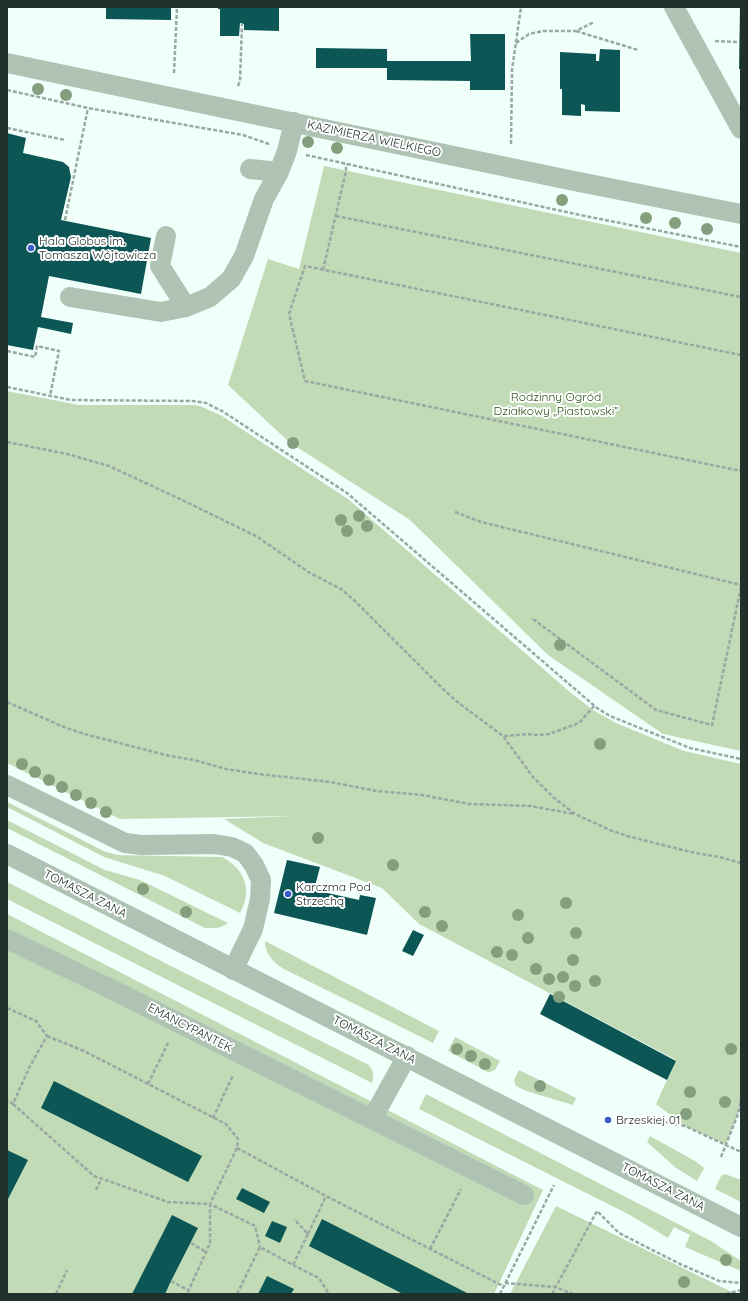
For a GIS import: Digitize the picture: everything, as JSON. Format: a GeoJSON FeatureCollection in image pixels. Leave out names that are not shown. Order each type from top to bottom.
{"type":"FeatureCollection","features":[{"type":"Feature","properties":{"kind":"street"},"geometry":{"type":"LineString","coordinates":[[674,7],[741,129]]}},
{"type":"Feature","properties":{"kind":"street","name":"KAZIMIERZA WIELKIEGO"},"geometry":{"type":"LineString","coordinates":[[7,63],[574,181],[741,214]]}},
{"type":"Feature","properties":{"kind":"street"},"geometry":{"type":"LineString","coordinates":[[70,297],[161,312],[186,307],[210,297],[231,279],[244,256],[264,199],[279,172],[287,151],[294,122]]}},
{"type":"Feature","properties":{"kind":"street"},"geometry":{"type":"LineString","coordinates":[[250,169],[279,172]]}},
{"type":"Feature","properties":{"kind":"street"},"geometry":{"type":"LineString","coordinates":[[166,236],[160,266],[186,307]]}},
{"type":"Feature","properties":{"kind":"street"},"geometry":{"type":"LineString","coordinates":[[7,785],[125,843],[142,845],[214,844],[232,847],[245,853],[254,865],[261,880],[260,900],[253,929],[233,970]]}},
{"type":"Feature","properties":{"kind":"street","name":"TOMASZA ZANA"},"geometry":{"type":"LineString","coordinates":[[7,854],[741,1227]]}},
{"type":"Feature","properties":{"kind":"street","name":"EMANCYPANTEK"},"geometry":{"type":"LineString","coordinates":[[7,939],[524,1195]]}},
{"type":"Feature","properties":{"kind":"street"},"geometry":{"type":"LineString","coordinates":[[372,1119],[407,1056]]}},
{"type":"Feature","properties":{"kind":"path"},"geometry":{"type":"LineString","coordinates":[[174,72],[177,7]]}},
{"type":"Feature","properties":{"kind":"path"},"geometry":{"type":"LineString","coordinates":[[511,144],[512,70],[521,7]]}},
{"type":"Feature","properties":{"kind":"path"},"geometry":{"type":"LineString","coordinates":[[576,31],[594,22]]}},
{"type":"Feature","properties":{"kind":"path"},"geometry":{"type":"LineString","coordinates":[[238,86],[240,81],[242,24]]}},
{"type":"Feature","properties":{"kind":"path"},"geometry":{"type":"LineString","coordinates":[[515,43],[529,34],[543,31],[576,31],[638,50]]}},
{"type":"Feature","properties":{"kind":"path"},"geometry":{"type":"LineString","coordinates":[[7,90],[88,108],[243,135],[287,151],[580,215],[741,247]]}},
{"type":"Feature","properties":{"kind":"path"},"geometry":{"type":"LineString","coordinates":[[65,220],[88,108]]}},
{"type":"Feature","properties":{"kind":"path"},"geometry":{"type":"LineString","coordinates":[[7,128],[64,140]]}},
{"type":"Feature","properties":{"kind":"path"},"geometry":{"type":"LineString","coordinates":[[323,270],[346,171],[346,164]]}},
{"type":"Feature","properties":{"kind":"path"},"geometry":{"type":"LineString","coordinates":[[336,216],[741,297]]}},
{"type":"Feature","properties":{"kind":"path"},"geometry":{"type":"LineString","coordinates":[[741,354],[305,266],[289,314],[305,381],[741,470]]}},
{"type":"Feature","properties":{"kind":"path"},"geometry":{"type":"LineString","coordinates":[[7,351],[35,357],[37,346],[59,350],[50,396]]}},
{"type":"Feature","properties":{"kind":"path"},"geometry":{"type":"LineString","coordinates":[[7,387],[71,400],[193,401],[206,403],[222,411],[347,493],[594,706],[610,716],[690,748],[741,759]]}},
{"type":"Feature","properties":{"kind":"path"},"geometry":{"type":"LineString","coordinates":[[7,442],[67,454],[109,466],[256,536],[310,573],[341,589],[445,691],[503,736],[532,777],[553,797],[575,814],[627,836],[691,852],[719,856],[741,863]]}},
{"type":"Feature","properties":{"kind":"path"},"geometry":{"type":"LineString","coordinates":[[455,512],[481,522],[741,586],[712,725],[656,710],[533,619]]}},
{"type":"Feature","properties":{"kind":"path"},"geometry":{"type":"LineString","coordinates":[[7,702],[66,728],[88,735],[226,769],[330,782],[377,791],[422,795],[469,804],[531,806],[575,814]]}},
{"type":"Feature","properties":{"kind":"path"},"geometry":{"type":"LineString","coordinates":[[503,736],[549,734],[578,723],[594,706]]}},
{"type":"Feature","properties":{"kind":"path"},"geometry":{"type":"LineString","coordinates":[[7,1008],[36,1021],[47,1036],[84,1051],[226,1124],[238,1139],[237,1148],[210,1204],[210,1243],[187,1294]]}},
{"type":"Feature","properties":{"kind":"path"},"geometry":{"type":"LineString","coordinates":[[13,1104],[30,1066],[47,1036]]}},
{"type":"Feature","properties":{"kind":"path"},"geometry":{"type":"LineString","coordinates":[[148,1084],[168,1043]]}},
{"type":"Feature","properties":{"kind":"path"},"geometry":{"type":"LineString","coordinates":[[213,1118],[233,1075]]}},
{"type":"Feature","properties":{"kind":"path"},"geometry":{"type":"LineString","coordinates":[[720,1157],[738,1114],[741,1099]]}},
{"type":"Feature","properties":{"kind":"path"},"geometry":{"type":"LineString","coordinates":[[7,1100],[94,1176],[168,1202],[210,1204],[255,1226],[260,1247],[237,1294]]}},
{"type":"Feature","properties":{"kind":"path"},"geometry":{"type":"LineString","coordinates":[[628,1118],[654,1120],[685,1126],[741,1152]]}},
{"type":"Feature","properties":{"kind":"path"},"geometry":{"type":"LineString","coordinates":[[237,1148],[326,1196],[504,1285],[555,1286],[573,1294]]}},
{"type":"Feature","properties":{"kind":"path"},"geometry":{"type":"LineString","coordinates":[[96,1190],[101,1178]]}},
{"type":"Feature","properties":{"kind":"path"},"geometry":{"type":"LineString","coordinates":[[500,1294],[554,1185]]}},
{"type":"Feature","properties":{"kind":"path"},"geometry":{"type":"LineString","coordinates":[[430,1249],[461,1189]]}},
{"type":"Feature","properties":{"kind":"path"},"geometry":{"type":"LineString","coordinates":[[293,1265],[326,1196]]}},
{"type":"Feature","properties":{"kind":"path"},"geometry":{"type":"LineString","coordinates":[[552,1294],[597,1211],[619,1233],[680,1264],[719,1281],[741,1283]]}},
{"type":"Feature","properties":{"kind":"path"},"geometry":{"type":"LineString","coordinates":[[294,1219],[308,1234]]}},
{"type":"Feature","properties":{"kind":"path"},"geometry":{"type":"LineString","coordinates":[[190,1243],[206,1252]]}},
{"type":"Feature","properties":{"kind":"path"},"geometry":{"type":"LineString","coordinates":[[260,1247],[319,1278],[329,1294]]}},
{"type":"Feature","properties":{"kind":"path"},"geometry":{"type":"LineString","coordinates":[[56,1294],[67,1270]]}},
{"type":"Feature","properties":{"kind":"path"},"geometry":{"type":"LineString","coordinates":[[172,1281],[188,1290]]}},
{"type":"Feature","properties":{"kind":"path"},"geometry":{"type":"LineString","coordinates":[[726,1294],[741,1290]]}},
{"type":"Feature","properties":{"kind":"green space","name":"Rodzinny Ogród Działkowy „Piastowski”"},"geometry":{"type":"Polygon","coordinates":[[[324,166],[741,253],[741,751],[663,734],[548,655],[410,520],[289,442],[228,385],[268,259],[299,269],[324,166]]]}},
{"type":"Feature","properties":{"kind":"green space"},"geometry":{"type":"Polygon","coordinates":[[[7,391],[79,405],[193,405],[200,406],[222,416],[348,499],[571,693],[593,710],[616,723],[684,751],[741,764],[741,1099],[739,1111],[726,1144],[685,1126],[656,1104],[676,1060],[419,924],[382,888],[263,843],[224,819],[292,816],[120,819],[7,763],[7,391]]]}},
{"type":"Feature","properties":{"kind":"green space"},"geometry":{"type":"Polygon","coordinates":[[[7,802],[106,852],[117,855],[222,857],[236,868],[244,881],[246,896],[240,913],[165,876],[104,857],[7,807],[7,802]]]}},
{"type":"Feature","properties":{"kind":"green space"},"geometry":{"type":"Polygon","coordinates":[[[7,820],[105,870],[140,880],[228,923],[220,927],[205,928],[7,828],[7,820]]]}},
{"type":"Feature","properties":{"kind":"green space"},"geometry":{"type":"Polygon","coordinates":[[[7,882],[369,1065],[373,1074],[372,1083],[7,899],[7,882]]]}},
{"type":"Feature","properties":{"kind":"green space"},"geometry":{"type":"Polygon","coordinates":[[[7,914],[543,1190],[494,1294],[7,1294],[7,914]]]}},
{"type":"Feature","properties":{"kind":"green space"},"geometry":{"type":"Polygon","coordinates":[[[265,941],[439,1031],[433,1043],[282,968],[275,963],[270,956],[266,949],[265,941]]]}},
{"type":"Feature","properties":{"kind":"green space"},"geometry":{"type":"Polygon","coordinates":[[[455,1037],[500,1061],[495,1070],[488,1072],[448,1051],[455,1037]]]}},
{"type":"Feature","properties":{"kind":"green space"},"geometry":{"type":"Polygon","coordinates":[[[519,1070],[576,1098],[573,1105],[526,1091],[516,1086],[514,1080],[519,1070]]]}},
{"type":"Feature","properties":{"kind":"green space"},"geometry":{"type":"Polygon","coordinates":[[[426,1094],[711,1241],[741,1261],[741,1271],[685,1247],[690,1235],[674,1227],[668,1238],[630,1215],[419,1109],[426,1094]]]}},
{"type":"Feature","properties":{"kind":"green space"},"geometry":{"type":"Polygon","coordinates":[[[650,1136],[695,1161],[704,1168],[697,1181],[676,1168],[647,1142],[650,1136]]]}},
{"type":"Feature","properties":{"kind":"green space"},"geometry":{"type":"Polygon","coordinates":[[[725,1174],[741,1180],[741,1202],[715,1189],[721,1176],[725,1174]]]}},
{"type":"Feature","properties":{"kind":"green space"},"geometry":{"type":"Polygon","coordinates":[[[556,1206],[736,1294],[510,1294],[556,1206]]]}},
{"type":"Feature","properties":{"kind":"building"},"geometry":{"type":"Polygon","coordinates":[[[106,7],[171,7],[171,20],[106,19],[106,7]]]}},
{"type":"Feature","properties":{"kind":"building"},"geometry":{"type":"Polygon","coordinates":[[[218,7],[279,7],[279,31],[244,30],[244,24],[240,23],[239,36],[220,36],[220,9],[218,9],[218,7]]]}},
{"type":"Feature","properties":{"kind":"building"},"geometry":{"type":"Polygon","coordinates":[[[740,7],[741,69],[739,69],[740,7]]]}},
{"type":"Feature","properties":{"kind":"building"},"geometry":{"type":"Polygon","coordinates":[[[470,34],[505,34],[505,90],[470,90],[470,81],[387,80],[387,68],[316,68],[316,48],[387,49],[387,61],[471,61],[470,34]]]}},
{"type":"Feature","properties":{"kind":"building"},"geometry":{"type":"Polygon","coordinates":[[[600,49],[620,50],[620,112],[585,111],[585,105],[581,104],[581,116],[562,115],[560,52],[596,54],[596,61],[599,61],[600,49]]]}},
{"type":"Feature","properties":{"kind":"building","name":"Hala Globus im. Tomasza Wójtowicza"},"geometry":{"type":"Polygon","coordinates":[[[7,133],[26,138],[23,153],[63,162],[69,167],[71,177],[61,220],[151,238],[141,294],[49,276],[41,317],[73,323],[71,334],[38,327],[33,350],[7,345],[7,133]]]}},
{"type":"Feature","properties":{"kind":"building"},"geometry":{"type":"Polygon","coordinates":[[[287,860],[320,867],[314,890],[359,900],[360,895],[376,898],[367,935],[274,913],[287,860]]]}},
{"type":"Feature","properties":{"kind":"building"},"geometry":{"type":"Polygon","coordinates":[[[413,930],[424,935],[413,956],[402,951],[413,930]]]}},
{"type":"Feature","properties":{"kind":"building"},"geometry":{"type":"Polygon","coordinates":[[[550,994],[676,1061],[667,1080],[540,1014],[550,994]]]}},
{"type":"Feature","properties":{"kind":"building"},"geometry":{"type":"Polygon","coordinates":[[[54,1081],[202,1156],[188,1182],[41,1108],[54,1081]]]}},
{"type":"Feature","properties":{"kind":"building"},"geometry":{"type":"Polygon","coordinates":[[[7,1150],[28,1160],[7,1201],[7,1150]]]}},
{"type":"Feature","properties":{"kind":"building"},"geometry":{"type":"Polygon","coordinates":[[[242,1188],[270,1202],[264,1213],[236,1199],[242,1188]]]}},
{"type":"Feature","properties":{"kind":"building"},"geometry":{"type":"Polygon","coordinates":[[[172,1215],[198,1228],[165,1294],[132,1294],[172,1215]]]}},
{"type":"Feature","properties":{"kind":"building"},"geometry":{"type":"Polygon","coordinates":[[[322,1219],[469,1294],[403,1294],[309,1246],[322,1219]]]}},
{"type":"Feature","properties":{"kind":"building"},"geometry":{"type":"Polygon","coordinates":[[[272,1221],[287,1227],[280,1243],[265,1236],[272,1221]]]}},
{"type":"Feature","properties":{"kind":"building"},"geometry":{"type":"Polygon","coordinates":[[[267,1276],[294,1289],[291,1294],[258,1294],[267,1276]]]}},
{"type":"Feature","properties":{"kind":"place","name":"Hala Globus im. Tomasza Wójtowicza"},"geometry":{"type":"Point","coordinates":[31,248]}},
{"type":"Feature","properties":{"kind":"place","name":"Karczma Pod Strzechą"},"geometry":{"type":"Point","coordinates":[288,894]}},
{"type":"Feature","properties":{"kind":"place","name":"Brzeskiej 01"},"geometry":{"type":"Point","coordinates":[608,1120]}}]}
